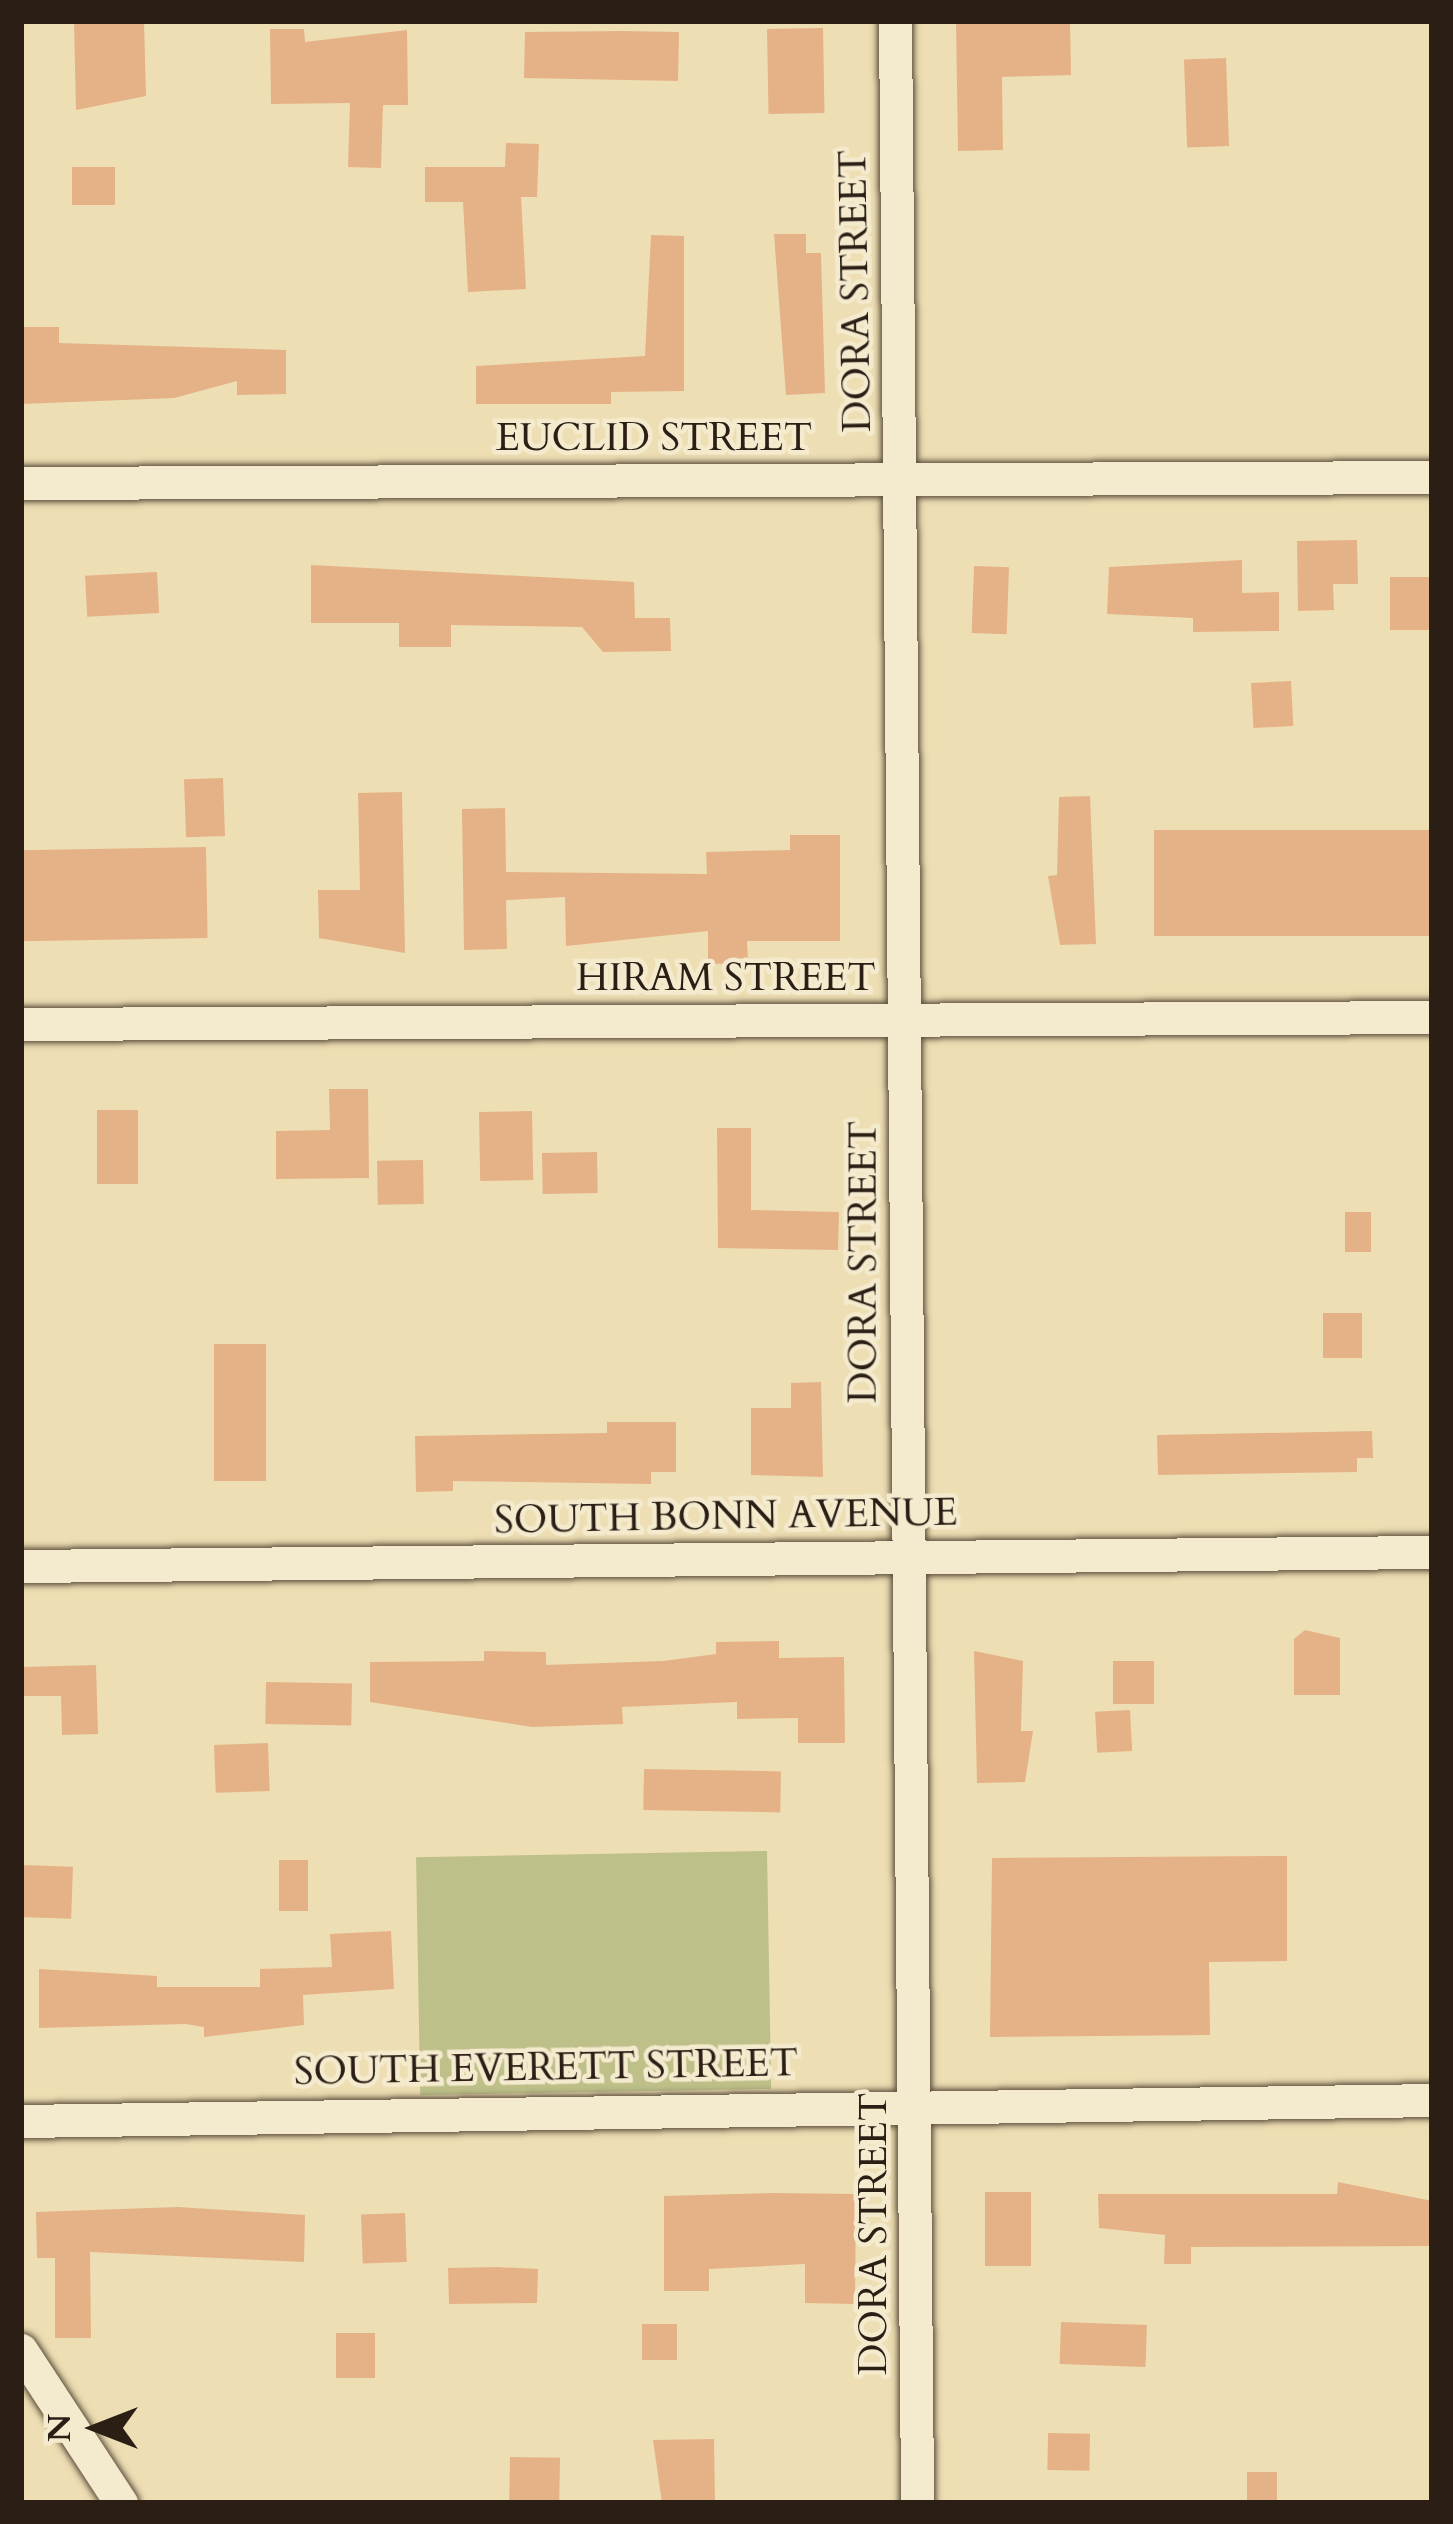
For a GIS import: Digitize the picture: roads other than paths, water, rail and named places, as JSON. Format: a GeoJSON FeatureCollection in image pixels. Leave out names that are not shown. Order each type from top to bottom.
{"type":"FeatureCollection","features":[{"type":"Feature","properties":{"kind":"street","name":"DORA STREET"},"geometry":{"type":"LineString","coordinates":[[895,21],[917,2503]]}},
{"type":"Feature","properties":{"kind":"street","name":"EUCLID STREET"},"geometry":{"type":"LineString","coordinates":[[21,483],[1432,477]]}},
{"type":"Feature","properties":{"kind":"street","name":"HIRAM STREET"},"geometry":{"type":"LineString","coordinates":[[21,1024],[1432,1017]]}},
{"type":"Feature","properties":{"kind":"street","name":"SOUTH BONN AVENUE"},"geometry":{"type":"LineString","coordinates":[[21,1566],[1432,1552]]}},
{"type":"Feature","properties":{"kind":"street","name":"SOUTH EVERETT STREET"},"geometry":{"type":"LineString","coordinates":[[21,2121],[1432,2100]]}},
{"type":"Feature","properties":{"kind":"street"},"geometry":{"type":"LineString","coordinates":[[21,2350],[121,2503]]}}]}
